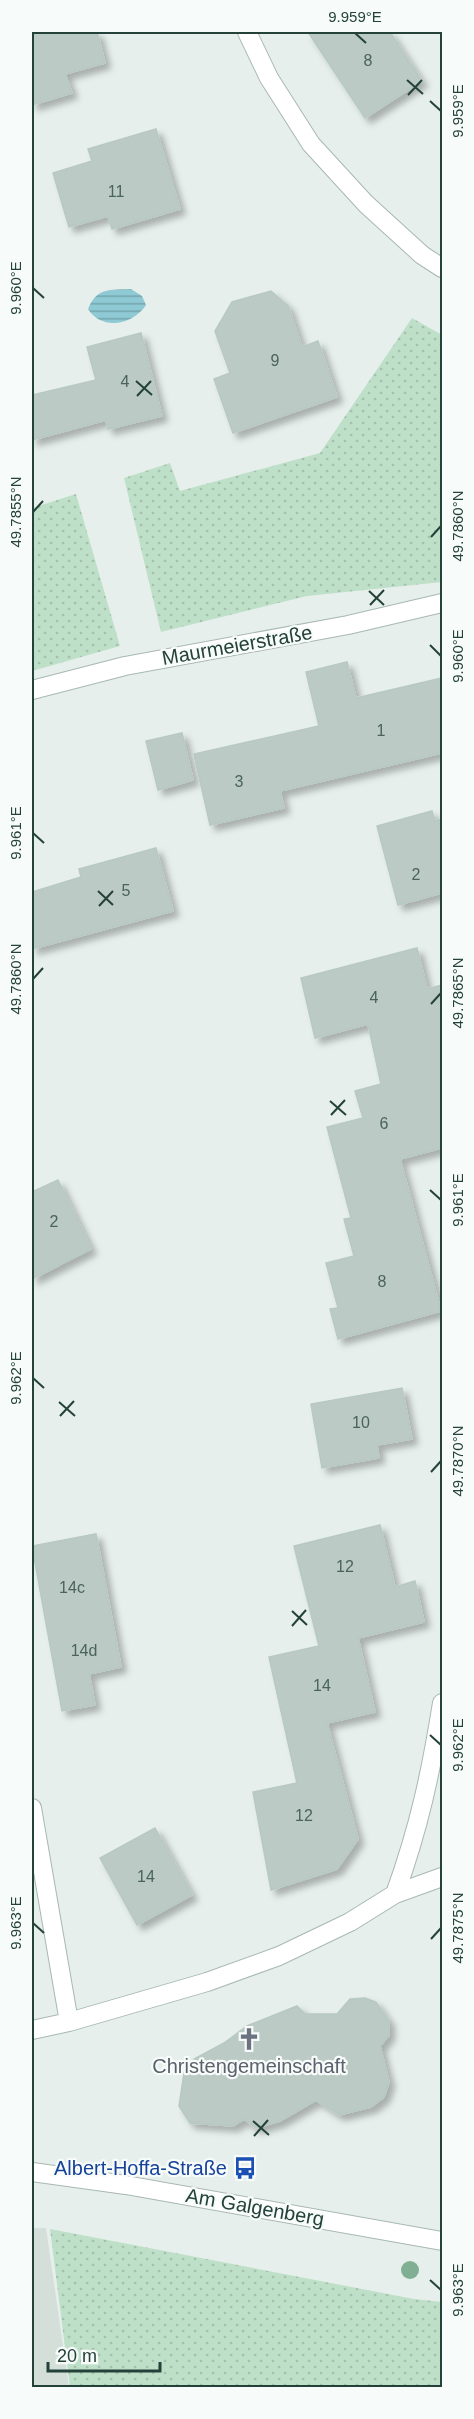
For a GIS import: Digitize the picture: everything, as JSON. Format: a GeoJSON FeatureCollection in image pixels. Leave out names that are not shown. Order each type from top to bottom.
{"type":"FeatureCollection","features":[{"type":"Feature","properties":{"kind":"street"},"geometry":{"type":"LineString","coordinates":[[247,32],[269,78],[311,144],[366,204],[422,255],[442,268]]}},
{"type":"Feature","properties":{"kind":"street","name":"Maurmeierstraße"},"geometry":{"type":"LineString","coordinates":[[32,690],[125,666],[348,625],[442,603]]}},
{"type":"Feature","properties":{"kind":"street"},"geometry":{"type":"LineString","coordinates":[[395,1894],[414,1843],[430,1780],[442,1703]]}},
{"type":"Feature","properties":{"kind":"street"},"geometry":{"type":"LineString","coordinates":[[32,1808],[69,2022]]}},
{"type":"Feature","properties":{"kind":"street"},"geometry":{"type":"LineString","coordinates":[[32,2030],[69,2022],[207,1982],[279,1956],[350,1922],[395,1894],[442,1877]]}},
{"type":"Feature","properties":{"kind":"street","name":"Am Galgenberg"},"geometry":{"type":"LineString","coordinates":[[32,2172],[126,2185],[442,2241]]}},
{"type":"Feature","properties":{"kind":"shaded area"},"geometry":{"type":"Polygon","coordinates":[[[32,2228],[46,2228],[69,2387],[32,2387],[32,2228]]]}},
{"type":"Feature","properties":{"kind":"green space"},"geometry":{"type":"Polygon","coordinates":[[[412,318],[442,335],[442,582],[307,596],[161,632],[124,478],[170,463],[180,491],[320,453],[412,318]]]}},
{"type":"Feature","properties":{"kind":"green space"},"geometry":{"type":"Polygon","coordinates":[[[76,494],[120,646],[32,671],[32,508],[76,494]]]}},
{"type":"Feature","properties":{"kind":"green space"},"geometry":{"type":"Polygon","coordinates":[[[50,2229],[414,2299],[442,2302],[442,2387],[70,2387],[50,2229]]]}},
{"type":"Feature","properties":{"kind":"water"},"geometry":{"type":"Polygon","coordinates":[[[131,289],[142,296],[146,305],[126,321],[109,323],[94,316],[88,309],[100,293],[131,289]]]}},
{"type":"Feature","properties":{"kind":"building"},"geometry":{"type":"Polygon","coordinates":[[[32,32],[97,32],[105,63],[65,74],[72,93],[32,105],[32,32]]]}},
{"type":"Feature","properties":{"kind":"building"},"geometry":{"type":"Polygon","coordinates":[[[308,32],[390,32],[422,81],[365,118],[308,32]]]}},
{"type":"Feature","properties":{"kind":"building"},"geometry":{"type":"Polygon","coordinates":[[[156,129],[180,209],[112,229],[108,216],[69,227],[53,173],[92,161],[88,149],[156,129]]]}},
{"type":"Feature","properties":{"kind":"building"},"geometry":{"type":"Polygon","coordinates":[[[271,291],[288,306],[302,347],[318,341],[337,397],[233,433],[214,379],[230,373],[215,331],[232,302],[271,291]]]}},
{"type":"Feature","properties":{"kind":"building"},"geometry":{"type":"Polygon","coordinates":[[[141,333],[162,416],[108,429],[106,420],[32,440],[32,395],[96,380],[87,347],[141,333]]]}},
{"type":"Feature","properties":{"kind":"building"},"geometry":{"type":"Polygon","coordinates":[[[347,662],[356,698],[442,678],[442,753],[280,791],[284,808],[210,825],[194,754],[319,726],[306,672],[347,662]]]}},
{"type":"Feature","properties":{"kind":"building"},"geometry":{"type":"Polygon","coordinates":[[[182,733],[193,780],[158,790],[146,741],[182,733]]]}},
{"type":"Feature","properties":{"kind":"building"},"geometry":{"type":"Polygon","coordinates":[[[432,811],[435,821],[442,819],[442,893],[398,905],[377,826],[432,811]]]}},
{"type":"Feature","properties":{"kind":"building"},"geometry":{"type":"Polygon","coordinates":[[[156,848],[173,911],[32,949],[32,892],[81,877],[79,869],[156,848]]]}},
{"type":"Feature","properties":{"kind":"building"},"geometry":{"type":"Polygon","coordinates":[[[417,948],[427,989],[442,985],[442,1148],[400,1159],[441,1311],[338,1339],[330,1309],[338,1308],[326,1263],[354,1256],[344,1219],[351,1218],[327,1127],[363,1118],[355,1091],[381,1084],[368,1024],[315,1038],[301,978],[417,948]]]}},
{"type":"Feature","properties":{"kind":"building"},"geometry":{"type":"Polygon","coordinates":[[[58,1180],[91,1249],[32,1279],[32,1192],[58,1180]]]}},
{"type":"Feature","properties":{"kind":"building"},"geometry":{"type":"Polygon","coordinates":[[[402,1388],[412,1439],[377,1445],[379,1458],[322,1468],[311,1404],[402,1388]]]}},
{"type":"Feature","properties":{"kind":"building"},"geometry":{"type":"Polygon","coordinates":[[[380,1525],[395,1587],[415,1581],[424,1622],[358,1638],[375,1712],[327,1723],[358,1839],[337,1869],[271,1890],[253,1792],[297,1783],[269,1657],[319,1646],[294,1546],[380,1525]]]}},
{"type":"Feature","properties":{"kind":"building"},"geometry":{"type":"Polygon","coordinates":[[[96,1534],[121,1667],[89,1674],[95,1705],[62,1711],[32,1546],[96,1534]]]}},
{"type":"Feature","properties":{"kind":"building"},"geometry":{"type":"Polygon","coordinates":[[[155,1828],[192,1895],[137,1925],[100,1858],[155,1828]]]}},
{"type":"Feature","properties":{"kind":"building"},"geometry":{"type":"Polygon","coordinates":[[[365,1998],[376,2002],[389,2021],[389,2035],[380,2046],[389,2082],[384,2097],[371,2107],[339,2115],[316,2100],[280,2121],[256,2128],[244,2119],[233,2126],[190,2123],[179,2106],[184,2073],[194,2059],[224,2043],[247,2026],[297,2006],[305,2014],[337,2014],[350,1999],[365,1998]]]}},
{"type":"Feature","properties":{"kind":"place","name":"Christengemeinschaft"},"geometry":{"type":"Point","coordinates":[249,2039]}},
{"type":"Feature","properties":{"kind":"place","name":"Albert-Hoffa-Straße"},"geometry":{"type":"Point","coordinates":[245,2168]}}]}
